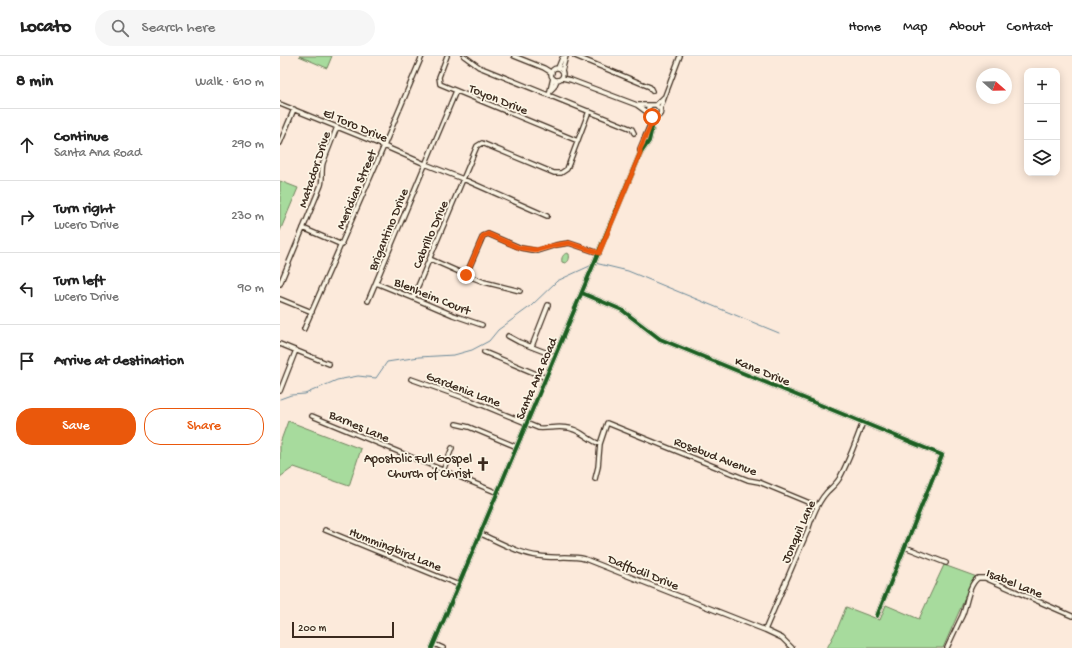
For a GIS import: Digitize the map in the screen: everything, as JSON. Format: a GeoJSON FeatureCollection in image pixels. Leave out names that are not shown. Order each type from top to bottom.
{"type":"FeatureCollection","features":[{"type":"Feature","properties":{"kind":"street","name":"Meridian Street"},"geometry":{"type":"LineString","coordinates":[[304,329],[342,245],[422,56]]}},
{"type":"Feature","properties":{"kind":"street","name":"Toyon Drive"},"geometry":{"type":"LineString","coordinates":[[447,56],[439,77],[440,84],[578,141]]}},
{"type":"Feature","properties":{"kind":"street"},"geometry":{"type":"LineString","coordinates":[[464,56],[479,67],[632,129],[634,133]]}},
{"type":"Feature","properties":{"kind":"street"},"geometry":{"type":"LineString","coordinates":[[514,56],[544,68],[552,73],[555,79]]}},
{"type":"Feature","properties":{"kind":"street"},"geometry":{"type":"LineString","coordinates":[[549,95],[555,79],[562,74],[565,56]]}},
{"type":"Feature","properties":{"kind":"street"},"geometry":{"type":"LineString","coordinates":[[552,73],[565,56]]}},
{"type":"Feature","properties":{"kind":"street"},"geometry":{"type":"LineString","coordinates":[[575,56],[650,87],[652,91]]}},
{"type":"Feature","properties":{"kind":"street","name":"Santa Ana Road"},"geometry":{"type":"LineString","coordinates":[[433,646],[640,154],[648,141],[653,123],[661,113],[660,109],[664,97],[680,56]]}},
{"type":"Feature","properties":{"kind":"street"},"geometry":{"type":"LineString","coordinates":[[544,68],[556,69],[571,80],[637,105],[654,118],[657,117]]}},
{"type":"Feature","properties":{"kind":"street","name":"Brigantino Drive"},"geometry":{"type":"LineString","coordinates":[[368,301],[456,91]]}},
{"type":"Feature","properties":{"kind":"street","name":"Santa Ana Road"},"geometry":{"type":"LineString","coordinates":[[640,154],[640,149],[650,126],[648,108],[664,97]]}},
{"type":"Feature","properties":{"kind":"street","name":"El Toro Drive"},"geometry":{"type":"LineString","coordinates":[[280,104],[425,164]]}},
{"type":"Feature","properties":{"kind":"street"},"geometry":{"type":"LineString","coordinates":[[637,105],[653,105],[660,109]]}},
{"type":"Feature","properties":{"kind":"street"},"geometry":{"type":"LineString","coordinates":[[280,144],[294,109]]}},
{"type":"Feature","properties":{"kind":"street"},"geometry":{"type":"LineString","coordinates":[[578,141],[589,111]]}},
{"type":"Feature","properties":{"kind":"street","name":"Matador Drive"},"geometry":{"type":"LineString","coordinates":[[280,284],[321,185],[323,178],[321,168],[338,127]]}},
{"type":"Feature","properties":{"kind":"street","name":"Cabrillo Drive"},"geometry":{"type":"LineString","coordinates":[[413,298],[477,146],[482,143],[554,173],[561,173],[567,169],[578,141]]}},
{"type":"Feature","properties":{"kind":"street"},"geometry":{"type":"LineString","coordinates":[[425,164],[547,216]]}},
{"type":"Feature","properties":{"kind":"street"},"geometry":{"type":"LineString","coordinates":[[303,228],[342,245]]}},
{"type":"Feature","properties":{"kind":"street"},"geometry":{"type":"LineString","coordinates":[[466,275],[483,236],[488,234],[520,248],[537,250],[569,243],[599,253]]}},
{"type":"Feature","properties":{"kind":"street"},"geometry":{"type":"LineString","coordinates":[[430,258],[484,282],[520,291]]}},
{"type":"Feature","properties":{"kind":"street","name":"Blenheim Court"},"geometry":{"type":"LineString","coordinates":[[376,283],[453,316],[482,325]]}},
{"type":"Feature","properties":{"kind":"street","name":"Kane Drive"},"geometry":{"type":"LineString","coordinates":[[582,293],[622,310],[660,339],[942,455],[905,547]]}},
{"type":"Feature","properties":{"kind":"street"},"geometry":{"type":"LineString","coordinates":[[280,299],[312,312]]}},
{"type":"Feature","properties":{"kind":"street"},"geometry":{"type":"LineString","coordinates":[[532,346],[548,305]]}},
{"type":"Feature","properties":{"kind":"street"},"geometry":{"type":"LineString","coordinates":[[508,336],[555,356]]}},
{"type":"Feature","properties":{"kind":"street"},"geometry":{"type":"LineString","coordinates":[[280,344],[329,364]]}},
{"type":"Feature","properties":{"kind":"street"},"geometry":{"type":"LineString","coordinates":[[280,391],[296,350]]}},
{"type":"Feature","properties":{"kind":"street","name":"Santa Ana Road"},"geometry":{"type":"LineString","coordinates":[[484,352],[546,378]]}},
{"type":"Feature","properties":{"kind":"street","name":"Gardenia Lane"},"geometry":{"type":"LineString","coordinates":[[411,378],[538,428],[565,427],[573,429],[592,442],[600,444]]}},
{"type":"Feature","properties":{"kind":"street","name":"Barnes Lane"},"geometry":{"type":"LineString","coordinates":[[312,416],[498,494]]}},
{"type":"Feature","properties":{"kind":"street","name":"Jonquil Lane"},"geometry":{"type":"LineString","coordinates":[[765,630],[815,514],[816,506],[838,481],[864,422]]}},
{"type":"Feature","properties":{"kind":"street","name":"Rosebud Avenue"},"geometry":{"type":"LineString","coordinates":[[600,444],[607,423],[748,480],[759,482],[816,506]]}},
{"type":"Feature","properties":{"kind":"street"},"geometry":{"type":"LineString","coordinates":[[456,424],[469,427],[517,448]]}},
{"type":"Feature","properties":{"kind":"street"},"geometry":{"type":"LineString","coordinates":[[595,479],[598,467],[600,444]]}},
{"type":"Feature","properties":{"kind":"street"},"geometry":{"type":"LineString","coordinates":[[443,472],[452,448]]}},
{"type":"Feature","properties":{"kind":"street","name":"Hummingbird Lane"},"geometry":{"type":"LineString","coordinates":[[325,530],[459,585]]}},
{"type":"Feature","properties":{"kind":"street","name":"Daffodil Drive"},"geometry":{"type":"LineString","coordinates":[[481,534],[515,549],[536,556],[576,557],[585,559],[765,630],[782,638],[792,648]]}},
{"type":"Feature","properties":{"kind":"street"},"geometry":{"type":"LineString","coordinates":[[877,616],[905,547],[946,563]]}},
{"type":"Feature","properties":{"kind":"street","name":"Isabel Lane"},"geometry":{"type":"LineString","coordinates":[[947,648],[963,614],[975,580],[978,578],[984,578],[1072,616]]}},
{"type":"Feature","properties":{"kind":"street"},"geometry":{"type":"LineString","coordinates":[[433,646],[443,648]]}},
{"type":"Feature","properties":{"kind":"green space"},"geometry":{"type":"Polygon","coordinates":[[[299,56],[332,56],[327,68],[299,56]]]}},
{"type":"Feature","properties":{"kind":"green space"},"geometry":{"type":"Polygon","coordinates":[[[280,181],[298,188],[280,231],[280,181]]]}},
{"type":"Feature","properties":{"kind":"green space"},"geometry":{"type":"Polygon","coordinates":[[[564,254],[569,254],[568,261],[565,263],[562,262],[564,254]]]}},
{"type":"Feature","properties":{"kind":"green space"},"geometry":{"type":"Polygon","coordinates":[[[288,421],[361,449],[349,486],[294,467],[280,477],[280,443],[288,421]]]}},
{"type":"Feature","properties":{"kind":"green space"},"geometry":{"type":"Polygon","coordinates":[[[944,565],[977,577],[973,580],[943,648],[827,648],[846,607],[880,620],[886,605],[919,619],[944,565]]]}},
{"type":"Feature","properties":{"kind":"waterway"},"geometry":{"type":"LineString","coordinates":[[595,263],[628,271],[779,333]]}},
{"type":"Feature","properties":{"kind":"waterway"},"geometry":{"type":"LineString","coordinates":[[280,399],[291,395],[305,394],[337,380],[358,376],[376,378],[387,362],[419,357],[454,355],[472,350],[489,341],[498,330],[531,306],[557,281],[592,265]]}},
{"type":"Feature","properties":{"kind":"cycle path"},"geometry":{"type":"LineString","coordinates":[[432,648],[640,154],[649,141],[653,123],[657,117]]}},
{"type":"Feature","properties":{"kind":"cycle path"},"geometry":{"type":"LineString","coordinates":[[582,293],[622,310],[660,339],[942,455],[877,616]]}},
{"type":"Feature","properties":{"kind":"place","name":"Apostolic Full Gospel Church of Christ"},"geometry":{"type":"Point","coordinates":[483,464]}},
{"type":"Feature","properties":{"kind":"route"},"geometry":{"type":"LineString","coordinates":[[466,275],[483,236],[488,234],[520,248],[537,250],[569,243],[599,253],[640,154],[640,149],[650,126],[650,116],[652,117]]}}]}
